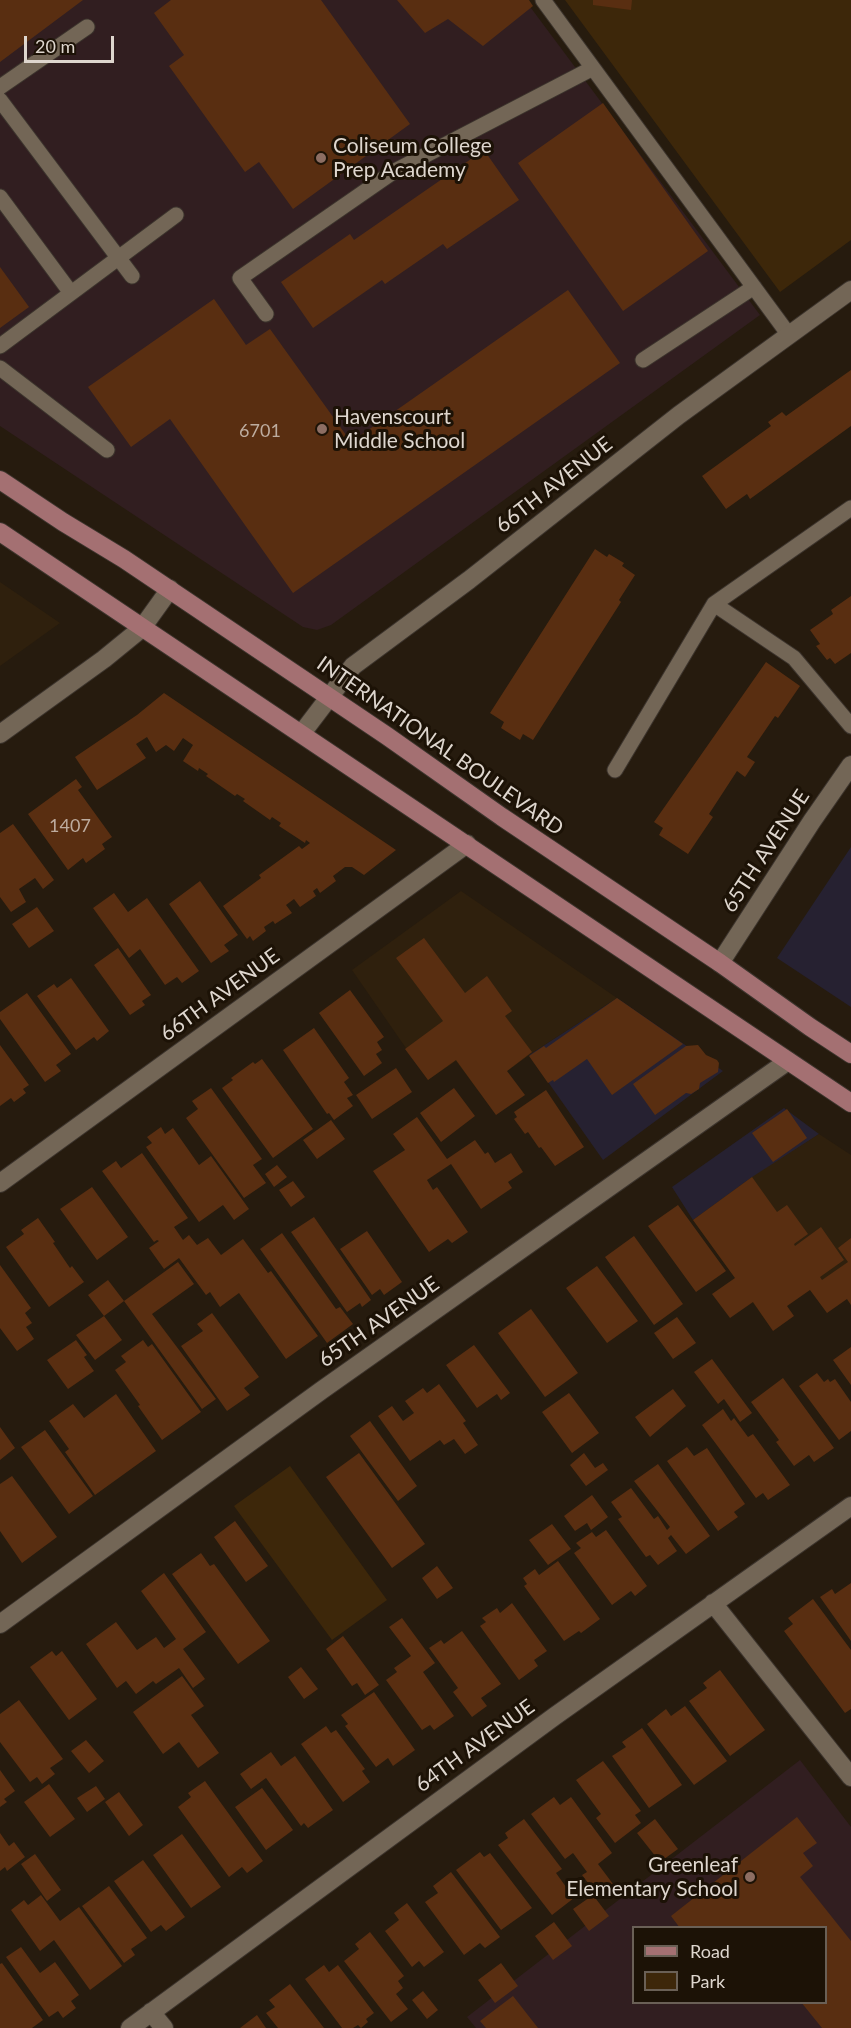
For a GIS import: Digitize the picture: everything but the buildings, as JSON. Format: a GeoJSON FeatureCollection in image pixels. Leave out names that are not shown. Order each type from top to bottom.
{"type":"FeatureCollection","features":[{"type":"Feature","properties":{"kind":"main road","name":"INTERNATIONAL BOULEVARD"},"geometry":{"type":"LineString","coordinates":[[0,480],[170,589],[330,697],[502,818],[720,963],[851,1054]]}},
{"type":"Feature","properties":{"kind":"main road"},"geometry":{"type":"LineString","coordinates":[[0,532],[851,1103]]}},
{"type":"Feature","properties":{"kind":"street","name":"66TH AVENUE"},"geometry":{"type":"LineString","coordinates":[[302,733],[353,666],[469,580],[679,415],[851,290]]}},
{"type":"Feature","properties":{"kind":"street"},"geometry":{"type":"LineString","coordinates":[[0,734],[104,659],[142,628],[170,589]]}},
{"type":"Feature","properties":{"kind":"street","name":"65TH AVENUE"},"geometry":{"type":"LineString","coordinates":[[720,963],[788,857],[850,770]]}},
{"type":"Feature","properties":{"kind":"street","name":"66TH AVENUE"},"geometry":{"type":"LineString","coordinates":[[0,1183],[467,844]]}},
{"type":"Feature","properties":{"kind":"street","name":"65TH AVENUE"},"geometry":{"type":"LineString","coordinates":[[0,1624],[322,1390],[788,1061]]}},
{"type":"Feature","properties":{"kind":"street","name":"64TH AVENUE"},"geometry":{"type":"LineString","coordinates":[[130,2028],[555,1716],[851,1506]]}},
{"type":"Feature","properties":{"kind":"street"},"geometry":{"type":"LineString","coordinates":[[713,1603],[851,1777]]}},
{"type":"Feature","properties":{"kind":"street"},"geometry":{"type":"LineString","coordinates":[[152,2012],[164,2028]]}},
{"type":"Feature","properties":{"kind":"lane"},"geometry":{"type":"LineString","coordinates":[[543,0],[789,335]]}},
{"type":"Feature","properties":{"kind":"lane"},"geometry":{"type":"LineString","coordinates":[[0,87],[87,27]]}},
{"type":"Feature","properties":{"kind":"lane"},"geometry":{"type":"LineString","coordinates":[[266,314],[240,278],[393,172],[593,68]]}},
{"type":"Feature","properties":{"kind":"lane"},"geometry":{"type":"LineString","coordinates":[[0,100],[117,259],[132,276]]}},
{"type":"Feature","properties":{"kind":"lane"},"geometry":{"type":"LineString","coordinates":[[0,197],[71,293]]}},
{"type":"Feature","properties":{"kind":"lane"},"geometry":{"type":"LineString","coordinates":[[0,346],[176,215]]}},
{"type":"Feature","properties":{"kind":"lane"},"geometry":{"type":"LineString","coordinates":[[643,360],[754,287]]}},
{"type":"Feature","properties":{"kind":"lane"},"geometry":{"type":"LineString","coordinates":[[0,368],[107,450]]}},
{"type":"Feature","properties":{"kind":"lane"},"geometry":{"type":"LineString","coordinates":[[615,770],[714,604],[851,508]]}},
{"type":"Feature","properties":{"kind":"lane"},"geometry":{"type":"LineString","coordinates":[[714,604],[794,658],[851,726]]}},
{"type":"Feature","properties":{"kind":"shaded area","name":"Coliseum College Prep Academy"},"geometry":{"type":"Polygon","coordinates":[[[0,0],[525,0],[760,315],[331,625],[317,630],[303,627],[0,426],[0,0]]]}},
{"type":"Feature","properties":{"kind":"shaded area"},"geometry":{"type":"Polygon","coordinates":[[[0,582],[60,623],[0,666],[0,582]]]}},
{"type":"Feature","properties":{"kind":"shaded area"},"geometry":{"type":"Polygon","coordinates":[[[851,847],[851,1007],[777,958],[851,847]]]}},
{"type":"Feature","properties":{"kind":"shaded area"},"geometry":{"type":"Polygon","coordinates":[[[461,891],[617,998],[532,1053],[479,1092],[456,1061],[428,1080],[352,970],[461,891]]]}},
{"type":"Feature","properties":{"kind":"shaded area"},"geometry":{"type":"Polygon","coordinates":[[[617,998],[723,1071],[603,1160],[529,1055],[617,998]]]}},
{"type":"Feature","properties":{"kind":"shaded area"},"geometry":{"type":"Polygon","coordinates":[[[784,1108],[819,1134],[693,1220],[672,1187],[784,1108]]]}},
{"type":"Feature","properties":{"kind":"shaded area"},"geometry":{"type":"Polygon","coordinates":[[[819,1134],[851,1155],[851,1305],[829,1276],[766,1321],[693,1220],[752,1177],[819,1134]]]}},
{"type":"Feature","properties":{"kind":"shaded area","name":"Greenleaf Elementary School"},"geometry":{"type":"Polygon","coordinates":[[[800,1760],[851,1827],[851,2028],[476,2028],[467,2017],[800,1760]]]}},
{"type":"Feature","properties":{"kind":"green space"},"geometry":{"type":"Polygon","coordinates":[[[565,0],[851,0],[851,240],[780,292],[565,0]]]}},
{"type":"Feature","properties":{"kind":"green space"},"geometry":{"type":"Polygon","coordinates":[[[290,1466],[387,1600],[332,1640],[234,1506],[290,1466]]]}},
{"type":"Feature","properties":{"kind":"place","name":"Coliseum College Prep Academy"},"geometry":{"type":"Point","coordinates":[321,158]}},
{"type":"Feature","properties":{"kind":"place","name":"Havenscourt Middle School"},"geometry":{"type":"Point","coordinates":[322,429]}},
{"type":"Feature","properties":{"kind":"place","name":"Greenleaf Elementary School"},"geometry":{"type":"Point","coordinates":[750,1877]}}]}
